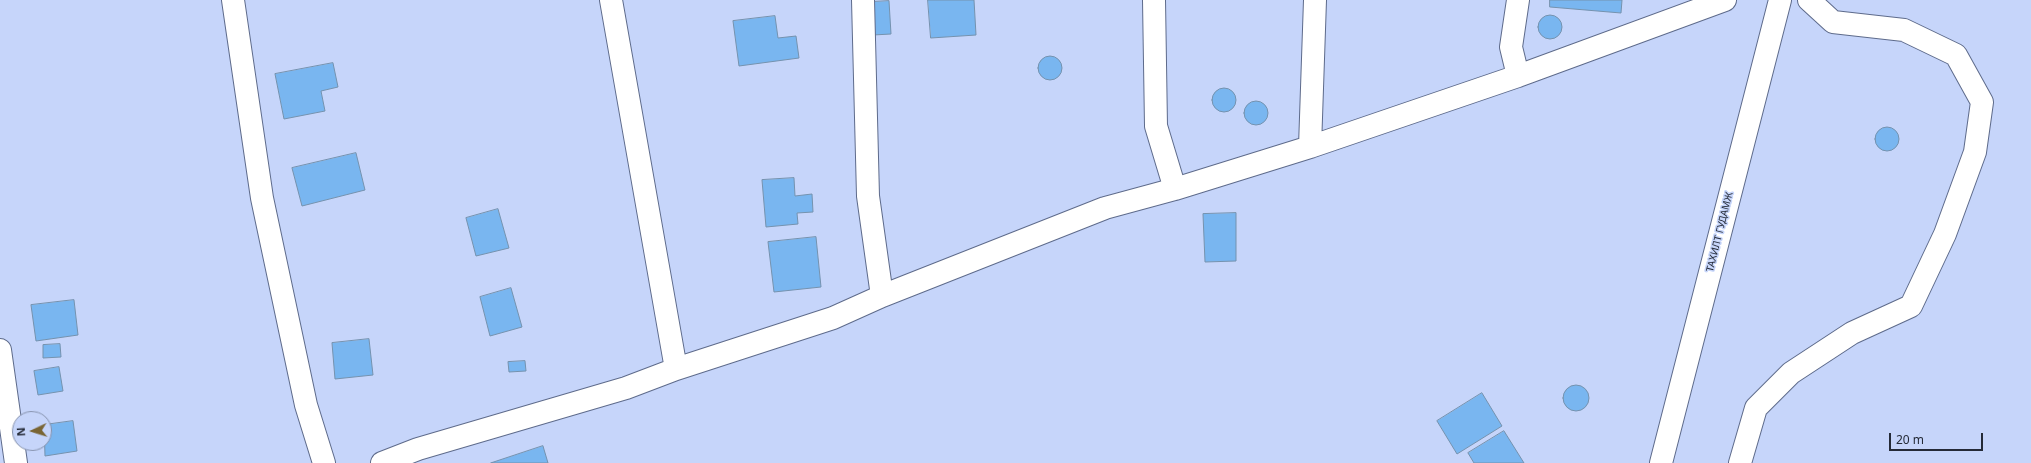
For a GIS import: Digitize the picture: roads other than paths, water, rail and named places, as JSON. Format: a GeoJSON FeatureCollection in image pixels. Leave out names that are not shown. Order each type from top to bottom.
{"type":"FeatureCollection","features":[{"type":"Feature","properties":{"kind":"street"},"geometry":{"type":"LineString","coordinates":[[233,0],[262,198],[306,404],[324,463]]}},
{"type":"Feature","properties":{"kind":"street"},"geometry":{"type":"LineString","coordinates":[[611,0],[676,369]]}},
{"type":"Feature","properties":{"kind":"street"},"geometry":{"type":"LineString","coordinates":[[863,0],[868,196],[882,296]]}},
{"type":"Feature","properties":{"kind":"street"},"geometry":{"type":"LineString","coordinates":[[1154,0],[1156,126],[1175,189]]}},
{"type":"Feature","properties":{"kind":"street"},"geometry":{"type":"LineString","coordinates":[[1310,147],[1315,0]]}},
{"type":"Feature","properties":{"kind":"street"},"geometry":{"type":"LineString","coordinates":[[1518,0],[1511,47],[1518,76]]}},
{"type":"Feature","properties":{"kind":"street"},"geometry":{"type":"LineString","coordinates":[[382,463],[418,448],[626,388],[676,369],[833,318],[882,296],[1105,208],[1175,189],[1310,147],[1518,76],[1687,7],[1725,0]]}},
{"type":"Feature","properties":{"kind":"street","name":"ТАХИЛТ ГУДАМЖ"},"geometry":{"type":"LineString","coordinates":[[1661,463],[1780,0]]}},
{"type":"Feature","properties":{"kind":"street"},"geometry":{"type":"LineString","coordinates":[[1740,463],[1756,408],[1791,373],[1852,333],[1911,306],[1945,234],[1975,152],[1982,102],[1956,55],[1904,30],[1833,22],[1809,0]]}},
{"type":"Feature","properties":{"kind":"street"},"geometry":{"type":"LineString","coordinates":[[0,350],[16,463]]}}]}
